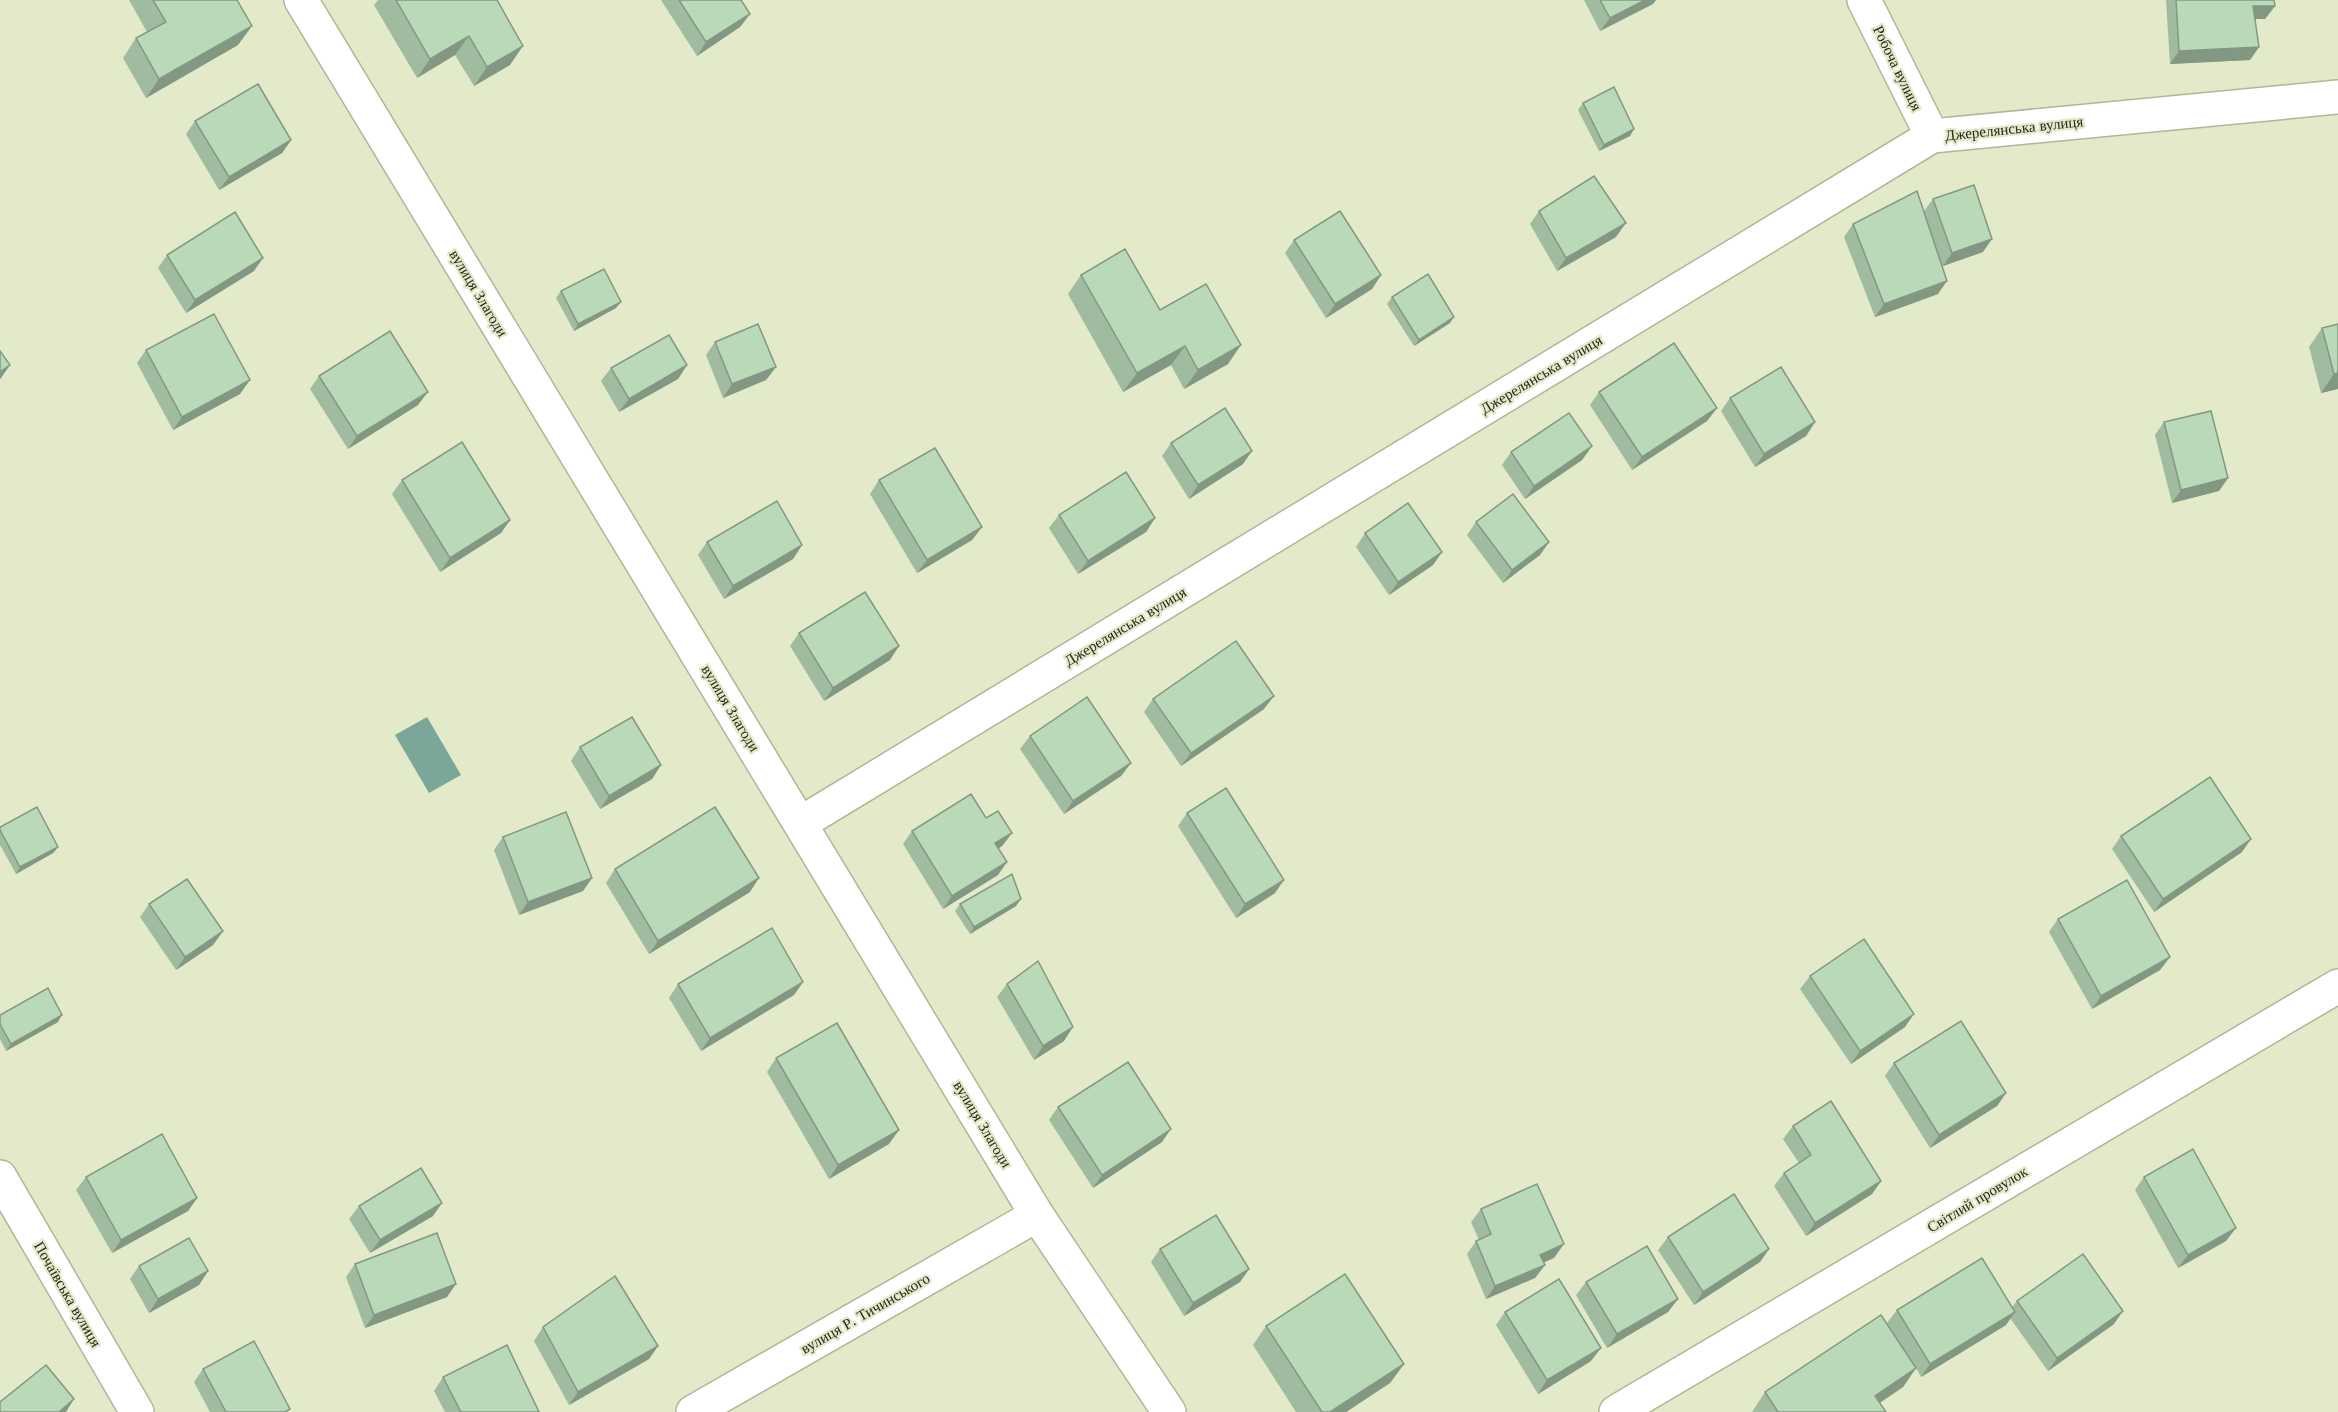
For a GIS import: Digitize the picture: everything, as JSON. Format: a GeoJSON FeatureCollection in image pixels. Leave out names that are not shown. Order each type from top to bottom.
{"type":"FeatureCollection","features":[{"type":"Feature","properties":{"kind":"street","name":"вулиця Злагоди"},"geometry":{"type":"LineString","coordinates":[[301,0],[1037,1215],[1169,1412]]}},
{"type":"Feature","properties":{"kind":"street","name":"Робоча вулиця"},"geometry":{"type":"LineString","coordinates":[[1864,0],[1932,136]]}},
{"type":"Feature","properties":{"kind":"street","name":"Джерелянська вулиця"},"geometry":{"type":"LineString","coordinates":[[801,823],[1932,136],[2338,97]]}},
{"type":"Feature","properties":{"kind":"street","name":"Світлий провулок"},"geometry":{"type":"LineString","coordinates":[[1616,1412],[2338,986]]}},
{"type":"Feature","properties":{"kind":"street","name":"Почаївська вулиця"},"geometry":{"type":"LineString","coordinates":[[0,1177],[137,1412]]}},
{"type":"Feature","properties":{"kind":"street","name":"вулиця Р. Тичинського"},"geometry":{"type":"LineString","coordinates":[[693,1412],[1037,1215]]}},
{"type":"Feature","properties":{"kind":"water"},"geometry":{"type":"Polygon","coordinates":[[[427,717],[461,775],[429,793],[395,735],[427,717]]]}},
{"type":"Feature","properties":{"kind":"building"},"geometry":{"type":"Polygon","coordinates":[[[153,0],[237,0],[252,26],[159,79],[136,38],[166,22],[153,0]]]}},
{"type":"Feature","properties":{"kind":"building"},"geometry":{"type":"Polygon","coordinates":[[[396,0],[497,0],[523,46],[487,67],[469,36],[430,59],[396,0]]]}},
{"type":"Feature","properties":{"kind":"building"},"geometry":{"type":"Polygon","coordinates":[[[679,0],[741,0],[750,14],[706,42],[679,0]]]}},
{"type":"Feature","properties":{"kind":"building"},"geometry":{"type":"Polygon","coordinates":[[[1600,0],[1645,0],[1610,18],[1600,0]]]}},
{"type":"Feature","properties":{"kind":"building"},"geometry":{"type":"Polygon","coordinates":[[[2176,0],[2274,0],[2275,6],[2253,6],[2259,47],[2179,51],[2176,0]]]}},
{"type":"Feature","properties":{"kind":"building"},"geometry":{"type":"Polygon","coordinates":[[[258,84],[291,140],[229,177],[195,121],[258,84]]]}},
{"type":"Feature","properties":{"kind":"building"},"geometry":{"type":"Polygon","coordinates":[[[1614,87],[1634,129],[1604,145],[1583,103],[1614,87]]]}},
{"type":"Feature","properties":{"kind":"building"},"geometry":{"type":"Polygon","coordinates":[[[1594,176],[1626,223],[1566,258],[1539,211],[1594,176]]]}},
{"type":"Feature","properties":{"kind":"building"},"geometry":{"type":"Polygon","coordinates":[[[1974,185],[1992,239],[1952,253],[1933,199],[1974,185]]]}},
{"type":"Feature","properties":{"kind":"building"},"geometry":{"type":"Polygon","coordinates":[[[1917,191],[1947,281],[1884,304],[1853,224],[1917,191]]]}},
{"type":"Feature","properties":{"kind":"building"},"geometry":{"type":"Polygon","coordinates":[[[1340,211],[1381,275],[1335,304],[1294,240],[1340,211]]]}},
{"type":"Feature","properties":{"kind":"building"},"geometry":{"type":"Polygon","coordinates":[[[235,212],[263,258],[195,300],[167,255],[235,212]]]}},
{"type":"Feature","properties":{"kind":"building"},"geometry":{"type":"Polygon","coordinates":[[[1125,249],[1160,310],[1206,284],[1241,345],[1198,370],[1185,346],[1137,373],[1081,275],[1125,249]]]}},
{"type":"Feature","properties":{"kind":"building"},"geometry":{"type":"Polygon","coordinates":[[[604,269],[621,302],[578,324],[561,291],[604,269]]]}},
{"type":"Feature","properties":{"kind":"building"},"geometry":{"type":"Polygon","coordinates":[[[1428,274],[1454,317],[1419,340],[1392,297],[1428,274]]]}},
{"type":"Feature","properties":{"kind":"building"},"geometry":{"type":"Polygon","coordinates":[[[214,314],[250,380],[182,417],[146,350],[214,314]]]}},
{"type":"Feature","properties":{"kind":"building"},"geometry":{"type":"Polygon","coordinates":[[[758,324],[776,367],[732,384],[715,342],[758,324]]]}},
{"type":"Feature","properties":{"kind":"building"},"geometry":{"type":"Polygon","coordinates":[[[2338,324],[2338,373],[2334,374],[2322,328],[2338,324]]]}},
{"type":"Feature","properties":{"kind":"building"},"geometry":{"type":"Polygon","coordinates":[[[390,331],[428,392],[357,436],[319,376],[390,331]]]}},
{"type":"Feature","properties":{"kind":"building"},"geometry":{"type":"Polygon","coordinates":[[[669,335],[687,365],[629,399],[611,368],[669,335]]]}},
{"type":"Feature","properties":{"kind":"building"},"geometry":{"type":"Polygon","coordinates":[[[1674,343],[1717,408],[1642,457],[1599,392],[1674,343]]]}},
{"type":"Feature","properties":{"kind":"building"},"geometry":{"type":"Polygon","coordinates":[[[0,351],[10,365],[0,372],[0,351]]]}},
{"type":"Feature","properties":{"kind":"building"},"geometry":{"type":"Polygon","coordinates":[[[1781,367],[1815,422],[1764,454],[1730,398],[1781,367]]]}},
{"type":"Feature","properties":{"kind":"building"},"geometry":{"type":"Polygon","coordinates":[[[1225,408],[1252,451],[1198,485],[1171,443],[1225,408]]]}},
{"type":"Feature","properties":{"kind":"building"},"geometry":{"type":"Polygon","coordinates":[[[2211,411],[2228,478],[2181,490],[2164,422],[2211,411]]]}},
{"type":"Feature","properties":{"kind":"building"},"geometry":{"type":"Polygon","coordinates":[[[1569,413],[1592,446],[1534,486],[1511,452],[1569,413]]]}},
{"type":"Feature","properties":{"kind":"building"},"geometry":{"type":"Polygon","coordinates":[[[462,442],[510,520],[450,558],[402,480],[462,442]]]}},
{"type":"Feature","properties":{"kind":"building"},"geometry":{"type":"Polygon","coordinates":[[[935,448],[982,527],[927,560],[879,480],[935,448]]]}},
{"type":"Feature","properties":{"kind":"building"},"geometry":{"type":"Polygon","coordinates":[[[1126,472],[1155,518],[1088,561],[1059,515],[1126,472]]]}},
{"type":"Feature","properties":{"kind":"building"},"geometry":{"type":"Polygon","coordinates":[[[1513,494],[1549,542],[1512,570],[1476,522],[1513,494]]]}},
{"type":"Feature","properties":{"kind":"building"},"geometry":{"type":"Polygon","coordinates":[[[777,501],[802,545],[733,586],[707,542],[777,501]]]}},
{"type":"Feature","properties":{"kind":"building"},"geometry":{"type":"Polygon","coordinates":[[[1408,503],[1442,552],[1398,582],[1365,533],[1408,503]]]}},
{"type":"Feature","properties":{"kind":"building"},"geometry":{"type":"Polygon","coordinates":[[[865,592],[899,646],[833,688],[799,633],[865,592]]]}},
{"type":"Feature","properties":{"kind":"building"},"geometry":{"type":"Polygon","coordinates":[[[1236,641],[1274,696],[1191,753],[1153,699],[1236,641]]]}},
{"type":"Feature","properties":{"kind":"building"},"geometry":{"type":"Polygon","coordinates":[[[1087,697],[1131,763],[1073,801],[1030,736],[1087,697]]]}},
{"type":"Feature","properties":{"kind":"building"},"geometry":{"type":"Polygon","coordinates":[[[632,717],[661,765],[609,796],[580,747],[632,717]]]}},
{"type":"Feature","properties":{"kind":"building"},"geometry":{"type":"Polygon","coordinates":[[[2210,777],[2251,839],[2163,899],[2121,836],[2210,777]]]}},
{"type":"Feature","properties":{"kind":"building"},"geometry":{"type":"Polygon","coordinates":[[[1226,788],[1284,880],[1245,904],[1187,813],[1226,788]]]}},
{"type":"Feature","properties":{"kind":"building"},"geometry":{"type":"Polygon","coordinates":[[[971,794],[986,818],[998,811],[1012,833],[995,843],[1007,862],[952,896],[912,831],[971,794]]]}},
{"type":"Feature","properties":{"kind":"building"},"geometry":{"type":"Polygon","coordinates":[[[37,807],[58,847],[20,867],[0,827],[37,807]]]}},
{"type":"Feature","properties":{"kind":"building"},"geometry":{"type":"Polygon","coordinates":[[[715,807],[759,878],[658,941],[615,869],[715,807]]]}},
{"type":"Feature","properties":{"kind":"building"},"geometry":{"type":"Polygon","coordinates":[[[566,812],[592,878],[528,902],[503,837],[566,812]]]}},
{"type":"Feature","properties":{"kind":"building"},"geometry":{"type":"Polygon","coordinates":[[[1012,874],[1021,899],[974,927],[960,904],[1012,874]]]}},
{"type":"Feature","properties":{"kind":"building"},"geometry":{"type":"Polygon","coordinates":[[[187,879],[223,931],[185,957],[149,904],[187,879]]]}},
{"type":"Feature","properties":{"kind":"building"},"geometry":{"type":"Polygon","coordinates":[[[2127,880],[2170,957],[2101,996],[2058,919],[2127,880]]]}},
{"type":"Feature","properties":{"kind":"building"},"geometry":{"type":"Polygon","coordinates":[[[772,928],[803,982],[710,1038],[678,984],[772,928]]]}},
{"type":"Feature","properties":{"kind":"building"},"geometry":{"type":"Polygon","coordinates":[[[1864,939],[1914,1014],[1860,1051],[1810,976],[1864,939]]]}},
{"type":"Feature","properties":{"kind":"building"},"geometry":{"type":"Polygon","coordinates":[[[1038,961],[1073,1027],[1043,1046],[1007,984],[1038,961]]]}},
{"type":"Feature","properties":{"kind":"building"},"geometry":{"type":"Polygon","coordinates":[[[48,988],[62,1015],[11,1044],[0,1024],[0,1015],[48,988]]]}},
{"type":"Feature","properties":{"kind":"building"},"geometry":{"type":"Polygon","coordinates":[[[1961,1021],[2006,1093],[1939,1135],[1894,1063],[1961,1021]]]}},
{"type":"Feature","properties":{"kind":"building"},"geometry":{"type":"Polygon","coordinates":[[[837,1023],[899,1130],[838,1165],[776,1058],[837,1023]]]}},
{"type":"Feature","properties":{"kind":"building"},"geometry":{"type":"Polygon","coordinates":[[[1128,1062],[1171,1129],[1102,1175],[1058,1107],[1128,1062]]]}},
{"type":"Feature","properties":{"kind":"building"},"geometry":{"type":"Polygon","coordinates":[[[1831,1101],[1881,1181],[1815,1223],[1784,1173],[1811,1155],[1793,1126],[1831,1101]]]}},
{"type":"Feature","properties":{"kind":"building"},"geometry":{"type":"Polygon","coordinates":[[[162,1134],[197,1198],[121,1240],[86,1177],[162,1134]]]}},
{"type":"Feature","properties":{"kind":"building"},"geometry":{"type":"Polygon","coordinates":[[[2193,1149],[2236,1228],[2188,1255],[2144,1177],[2193,1149]]]}},
{"type":"Feature","properties":{"kind":"building"},"geometry":{"type":"Polygon","coordinates":[[[421,1168],[442,1203],[380,1240],[359,1206],[421,1168]]]}},
{"type":"Feature","properties":{"kind":"building"},"geometry":{"type":"Polygon","coordinates":[[[1537,1184],[1564,1244],[1540,1255],[1545,1265],[1495,1286],[1476,1241],[1491,1234],[1481,1209],[1537,1184]]]}},
{"type":"Feature","properties":{"kind":"building"},"geometry":{"type":"Polygon","coordinates":[[[1734,1194],[1769,1249],[1703,1292],[1668,1237],[1734,1194]]]}},
{"type":"Feature","properties":{"kind":"building"},"geometry":{"type":"Polygon","coordinates":[[[1216,1215],[1249,1269],[1193,1303],[1160,1249],[1216,1215]]]}},
{"type":"Feature","properties":{"kind":"building"},"geometry":{"type":"Polygon","coordinates":[[[437,1233],[456,1284],[374,1315],[355,1264],[437,1233]]]}},
{"type":"Feature","properties":{"kind":"building"},"geometry":{"type":"Polygon","coordinates":[[[189,1238],[208,1271],[158,1299],[139,1266],[189,1238]]]}},
{"type":"Feature","properties":{"kind":"building"},"geometry":{"type":"Polygon","coordinates":[[[1647,1246],[1678,1299],[1617,1334],[1586,1282],[1647,1246]]]}},
{"type":"Feature","properties":{"kind":"building"},"geometry":{"type":"Polygon","coordinates":[[[2083,1254],[2123,1311],[2057,1358],[2017,1301],[2083,1254]]]}},
{"type":"Feature","properties":{"kind":"building"},"geometry":{"type":"Polygon","coordinates":[[[1982,1258],[2015,1312],[1930,1364],[1897,1310],[1982,1258]]]}},
{"type":"Feature","properties":{"kind":"building"},"geometry":{"type":"Polygon","coordinates":[[[1345,1274],[1404,1364],[1330,1412],[1322,1412],[1266,1326],[1345,1274]]]}},
{"type":"Feature","properties":{"kind":"building"},"geometry":{"type":"Polygon","coordinates":[[[615,1276],[658,1346],[578,1392],[543,1327],[615,1276]]]}},
{"type":"Feature","properties":{"kind":"building"},"geometry":{"type":"Polygon","coordinates":[[[1559,1279],[1601,1348],[1547,1380],[1505,1312],[1559,1279]]]}},
{"type":"Feature","properties":{"kind":"building"},"geometry":{"type":"Polygon","coordinates":[[[1881,1315],[1916,1368],[1875,1396],[1886,1412],[1778,1412],[1765,1392],[1881,1315]]]}},
{"type":"Feature","properties":{"kind":"building"},"geometry":{"type":"Polygon","coordinates":[[[254,1341],[290,1409],[285,1412],[226,1412],[203,1369],[254,1341]]]}},
{"type":"Feature","properties":{"kind":"building"},"geometry":{"type":"Polygon","coordinates":[[[507,1345],[539,1412],[461,1412],[443,1377],[507,1345]]]}},
{"type":"Feature","properties":{"kind":"building"},"geometry":{"type":"Polygon","coordinates":[[[46,1365],[74,1399],[59,1412],[0,1412],[0,1402],[46,1365]]]}}]}
